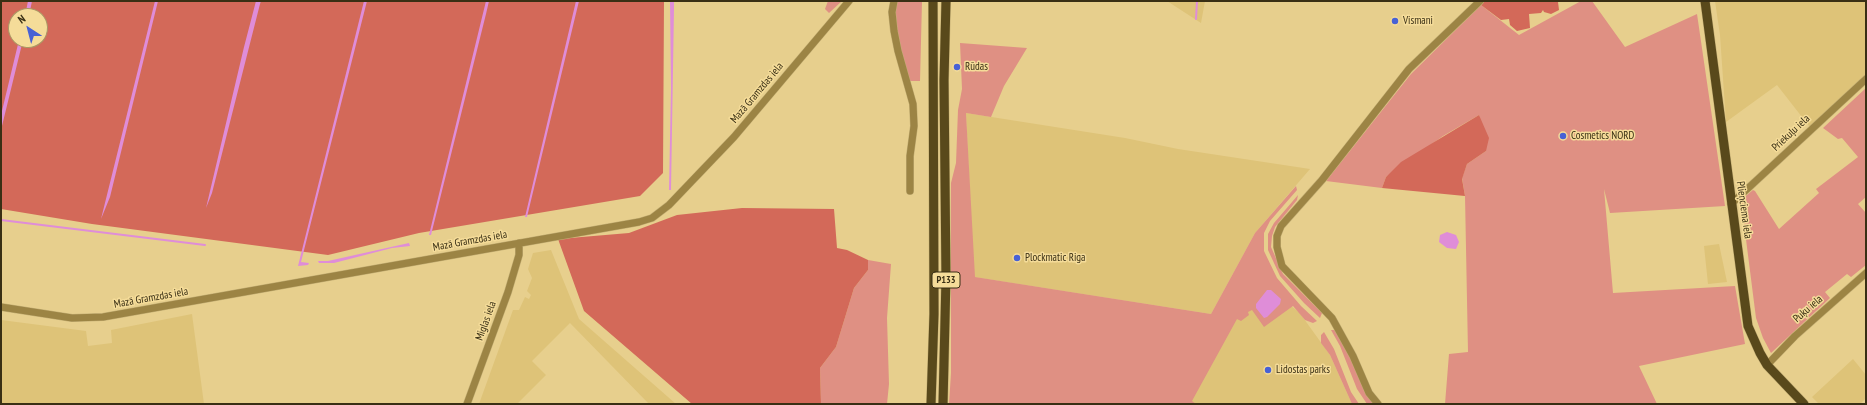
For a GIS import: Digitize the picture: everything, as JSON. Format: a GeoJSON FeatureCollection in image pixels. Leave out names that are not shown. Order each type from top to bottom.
{"type":"FeatureCollection","features":[{"type":"Feature","properties":{"kind":"main road","name":"P133"},"geometry":{"type":"LineString","coordinates":[[931,404],[935,246],[933,1]]}},
{"type":"Feature","properties":{"kind":"main road","name":"P133"},"geometry":{"type":"LineString","coordinates":[[943,404],[946,278],[944,80],[946,1]]}},
{"type":"Feature","properties":{"kind":"main road","name":"Plieņciema iela"},"geometry":{"type":"LineString","coordinates":[[1705,1],[1748,326],[1767,365],[1804,404]]}},
{"type":"Feature","properties":{"kind":"street","name":"Mazā Gramzdas iela"},"geometry":{"type":"LineString","coordinates":[[1,308],[72,318],[108,316],[639,222],[661,213],[734,138],[849,1]]}},
{"type":"Feature","properties":{"kind":"street"},"geometry":{"type":"LineString","coordinates":[[894,1],[892,12],[898,51],[914,104],[914,126],[910,156],[910,191]]}},
{"type":"Feature","properties":{"kind":"street"},"geometry":{"type":"LineString","coordinates":[[1378,404],[1370,392],[1353,356],[1332,318],[1282,266],[1277,247],[1277,236],[1282,226],[1322,180],[1409,69],[1480,1]]}},
{"type":"Feature","properties":{"kind":"street","name":"Priekuļu iela"},"geometry":{"type":"LineString","coordinates":[[1731,204],[1866,79]]}},
{"type":"Feature","properties":{"kind":"street","name":"Miglas iela"},"geometry":{"type":"LineString","coordinates":[[467,404],[508,292],[518,255],[519,243]]}},
{"type":"Feature","properties":{"kind":"street","name":"Puķu iela"},"geometry":{"type":"LineString","coordinates":[[1767,365],[1795,336],[1866,273]]}},
{"type":"Feature","properties":{"kind":"shaded area"},"geometry":{"type":"Polygon","coordinates":[[[1,1],[664,1],[663,173],[640,196],[419,233],[328,255],[92,224],[1,209],[1,1]]]}},
{"type":"Feature","properties":{"kind":"shaded area"},"geometry":{"type":"Polygon","coordinates":[[[28,1],[32,1],[31,8],[27,8],[28,1]]]}},
{"type":"Feature","properties":{"kind":"shaded area"},"geometry":{"type":"Polygon","coordinates":[[[155,1],[158,1],[110,197],[101,219],[155,1]]]}},
{"type":"Feature","properties":{"kind":"shaded area"},"geometry":{"type":"Polygon","coordinates":[[[256,1],[261,1],[212,193],[206,208],[244,47],[256,1]]]}},
{"type":"Feature","properties":{"kind":"shaded area"},"geometry":{"type":"Polygon","coordinates":[[[364,1],[367,1],[301,262],[309,263],[308,265],[298,266],[364,1]]]}},
{"type":"Feature","properties":{"kind":"shaded area"},"geometry":{"type":"Polygon","coordinates":[[[486,1],[489,1],[486,14],[431,235],[429,235],[486,1]]]}},
{"type":"Feature","properties":{"kind":"shaded area"},"geometry":{"type":"Polygon","coordinates":[[[576,1],[579,1],[527,217],[525,217],[576,1]]]}},
{"type":"Feature","properties":{"kind":"shaded area"},"geometry":{"type":"Polygon","coordinates":[[[670,1],[674,1],[674,8],[671,190],[669,190],[671,88],[670,1]]]}},
{"type":"Feature","properties":{"kind":"shaded area"},"geometry":{"type":"Polygon","coordinates":[[[828,1],[842,1],[829,13],[825,9],[828,1]]]}},
{"type":"Feature","properties":{"kind":"shaded area"},"geometry":{"type":"Polygon","coordinates":[[[896,1],[922,1],[920,81],[909,81],[901,53],[895,19],[896,1]]]}},
{"type":"Feature","properties":{"kind":"shaded area"},"geometry":{"type":"Polygon","coordinates":[[[1167,1],[1205,1],[1201,23],[1167,1]]]}},
{"type":"Feature","properties":{"kind":"shaded area"},"geometry":{"type":"Polygon","coordinates":[[[1483,1],[1553,1],[1558,2],[1559,10],[1551,14],[1544,12],[1543,10],[1541,13],[1529,14],[1530,28],[1517,31],[1510,25],[1509,19],[1501,20],[1481,5],[1483,1]]]}},
{"type":"Feature","properties":{"kind":"shaded area"},"geometry":{"type":"Polygon","coordinates":[[[1581,1],[1592,1],[1625,47],[1697,14],[1725,206],[1610,213],[1604,189],[1613,293],[1735,286],[1745,344],[1639,366],[1657,404],[1445,404],[1449,354],[1468,352],[1465,196],[1462,178],[1467,164],[1486,151],[1479,115],[1443,136],[1386,177],[1382,188],[1326,181],[1411,74],[1481,5],[1519,35],[1581,1]]]}},
{"type":"Feature","properties":{"kind":"shaded area"},"geometry":{"type":"Polygon","coordinates":[[[1715,1],[1866,1],[1866,77],[1812,127],[1809,126],[1777,85],[1726,122],[1720,35],[1715,1]]]}},
{"type":"Feature","properties":{"kind":"shaded area"},"geometry":{"type":"Polygon","coordinates":[[[960,43],[1027,48],[1004,86],[991,117],[966,113],[975,277],[1211,314],[1255,233],[1296,186],[1297,190],[1270,221],[1264,233],[1264,251],[1277,278],[1301,306],[1317,321],[1313,323],[1305,320],[1293,306],[1264,327],[1252,310],[1248,312],[1249,315],[1241,321],[1237,319],[1192,401],[1196,404],[949,404],[951,373],[951,183],[956,163],[958,110],[962,89],[960,43]]]}},
{"type":"Feature","properties":{"kind":"shaded area"},"geometry":{"type":"Polygon","coordinates":[[[17,48],[21,48],[1,130],[1,115],[17,48]]]}},
{"type":"Feature","properties":{"kind":"shaded area"},"geometry":{"type":"Polygon","coordinates":[[[1866,88],[1866,197],[1858,204],[1866,213],[1866,265],[1851,277],[1847,274],[1825,292],[1830,298],[1771,353],[1763,338],[1756,318],[1741,200],[1753,190],[1755,191],[1779,229],[1819,193],[1816,189],[1858,157],[1842,138],[1838,139],[1823,128],[1866,88]]]}},
{"type":"Feature","properties":{"kind":"shaded area"},"geometry":{"type":"Polygon","coordinates":[[[966,113],[1125,138],[1178,149],[1310,169],[1255,233],[1211,314],[974,277],[966,113]]]}},
{"type":"Feature","properties":{"kind":"shaded area"},"geometry":{"type":"Polygon","coordinates":[[[1479,115],[1489,138],[1486,151],[1467,164],[1462,179],[1465,196],[1382,188],[1386,177],[1401,162],[1479,115]]]}},
{"type":"Feature","properties":{"kind":"shaded area"},"geometry":{"type":"Polygon","coordinates":[[[1298,195],[1297,200],[1275,227],[1271,247],[1283,274],[1322,313],[1320,318],[1304,303],[1280,276],[1268,250],[1268,234],[1274,223],[1298,195]]]}},
{"type":"Feature","properties":{"kind":"shaded area"},"geometry":{"type":"Polygon","coordinates":[[[742,208],[834,209],[837,248],[847,250],[868,260],[868,270],[854,288],[836,347],[820,368],[821,404],[692,404],[584,311],[558,239],[629,233],[677,215],[742,208]]]}},
{"type":"Feature","properties":{"kind":"shaded area"},"geometry":{"type":"Polygon","coordinates":[[[1447,232],[1456,235],[1459,242],[1456,249],[1447,248],[1439,242],[1440,235],[1447,232]]]}},
{"type":"Feature","properties":{"kind":"shaded area"},"geometry":{"type":"Polygon","coordinates":[[[409,243],[410,246],[392,248],[334,263],[319,263],[318,261],[328,261],[409,243]]]}},
{"type":"Feature","properties":{"kind":"shaded area"},"geometry":{"type":"Polygon","coordinates":[[[1719,244],[1727,282],[1708,284],[1704,246],[1719,244]]]}},
{"type":"Feature","properties":{"kind":"shaded area"},"geometry":{"type":"Polygon","coordinates":[[[551,250],[579,319],[676,404],[649,404],[570,323],[532,361],[546,375],[517,404],[479,404],[513,310],[519,310],[525,297],[529,299],[531,295],[527,291],[532,278],[528,269],[533,253],[551,250]]]}},
{"type":"Feature","properties":{"kind":"shaded area"},"geometry":{"type":"Polygon","coordinates":[[[868,260],[891,264],[887,318],[889,384],[887,404],[821,404],[820,368],[836,347],[854,288],[868,270],[868,260]]]}},
{"type":"Feature","properties":{"kind":"shaded area"},"geometry":{"type":"Polygon","coordinates":[[[1257,280],[1299,312],[1330,355],[1352,404],[1186,404],[1257,280]]]}},
{"type":"Feature","properties":{"kind":"shaded area"},"geometry":{"type":"Polygon","coordinates":[[[1267,290],[1271,290],[1281,299],[1280,304],[1267,317],[1264,318],[1256,308],[1256,304],[1267,290]]]}},
{"type":"Feature","properties":{"kind":"shaded area"},"geometry":{"type":"Polygon","coordinates":[[[192,314],[204,404],[1,404],[1,320],[86,331],[88,346],[112,343],[111,330],[192,314]]]}},
{"type":"Feature","properties":{"kind":"shaded area"},"geometry":{"type":"Polygon","coordinates":[[[1331,330],[1335,330],[1345,344],[1374,404],[1367,404],[1357,389],[1340,346],[1331,330]]]}},
{"type":"Feature","properties":{"kind":"shaded area"},"geometry":{"type":"Polygon","coordinates":[[[1324,332],[1334,349],[1351,392],[1359,404],[1352,404],[1330,355],[1321,343],[1321,335],[1324,332]]]}},
{"type":"Feature","properties":{"kind":"shaded area"},"geometry":{"type":"Polygon","coordinates":[[[1853,359],[1866,375],[1866,398],[1860,404],[1819,404],[1812,397],[1853,359]]]}},
{"type":"Feature","properties":{"kind":"waterway"},"geometry":{"type":"LineString","coordinates":[[1196,19],[1197,1]]}},
{"type":"Feature","properties":{"kind":"waterway"},"geometry":{"type":"LineString","coordinates":[[1,220],[205,245]]}},
{"type":"Feature","properties":{"kind":"place","name":"Vismani"},"geometry":{"type":"Point","coordinates":[1395,21]}},
{"type":"Feature","properties":{"kind":"place","name":"Rūdas"},"geometry":{"type":"Point","coordinates":[957,67]}},
{"type":"Feature","properties":{"kind":"place","name":"Cosmetics NORD"},"geometry":{"type":"Point","coordinates":[1563,136]}},
{"type":"Feature","properties":{"kind":"place","name":"Plockmatic Riga"},"geometry":{"type":"Point","coordinates":[1017,258]}},
{"type":"Feature","properties":{"kind":"place","name":"Lidostas parks"},"geometry":{"type":"Point","coordinates":[1268,370]}}]}
